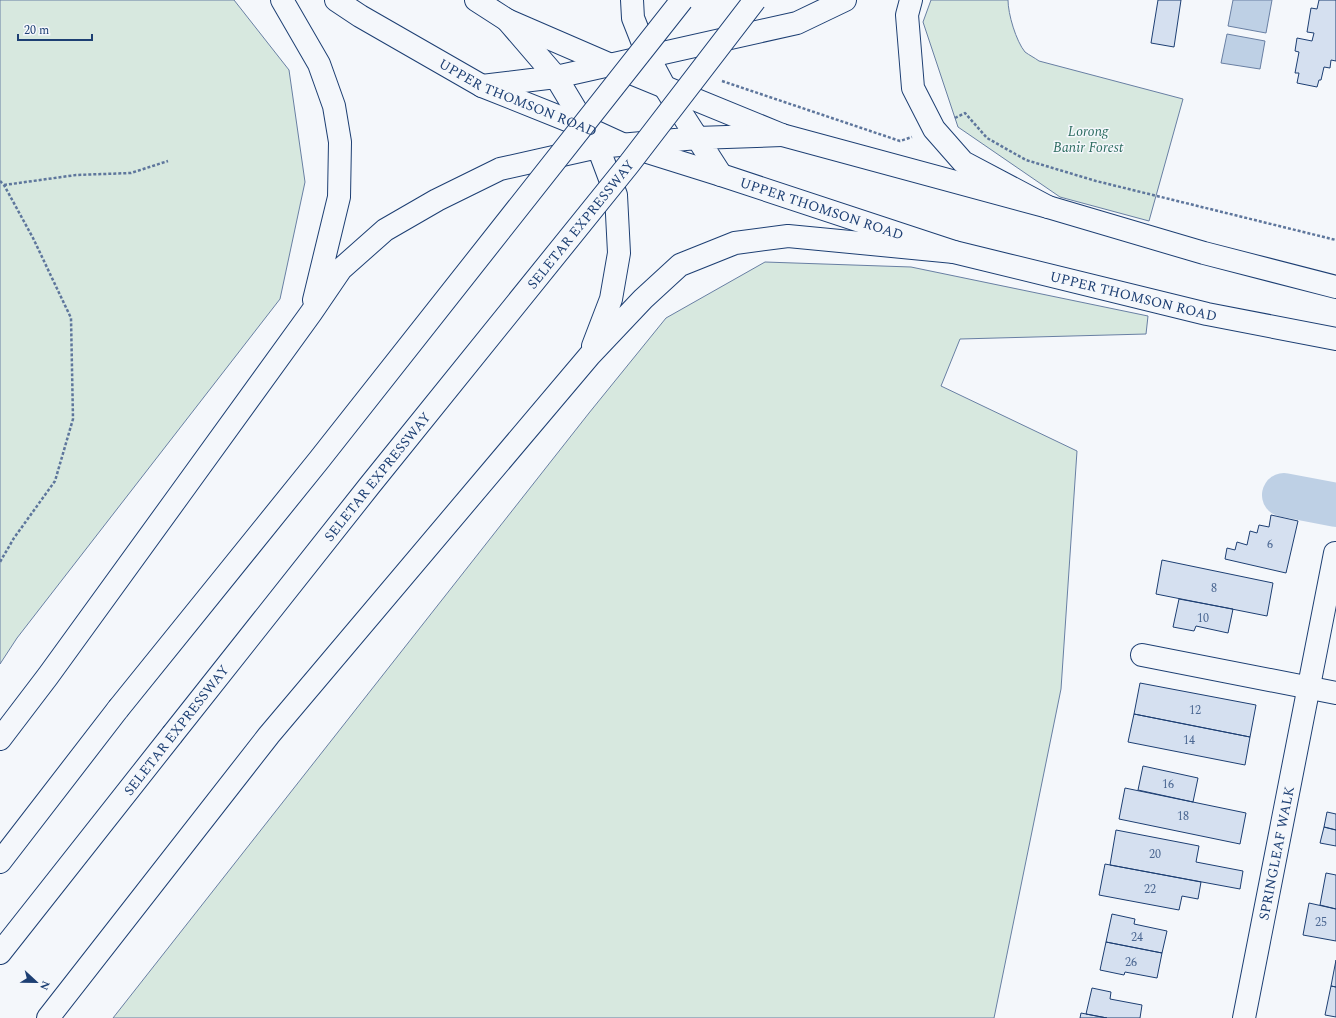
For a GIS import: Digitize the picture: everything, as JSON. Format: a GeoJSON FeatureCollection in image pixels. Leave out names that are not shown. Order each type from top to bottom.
{"type":"FeatureCollection","features":[{"type":"Feature","properties":{"kind":"main road"},"geometry":{"type":"LineString","coordinates":[[282,0],[319,64],[334,106],[340,142],[339,196],[311,313]]}},
{"type":"Feature","properties":{"kind":"main road","name":"UPPER THOMSON ROAD"},"geometry":{"type":"LineString","coordinates":[[336,0],[360,16],[482,86],[587,128],[622,144],[954,252],[1207,314],[1336,339]]}},
{"type":"Feature","properties":{"kind":"main road"},"geometry":{"type":"LineString","coordinates":[[476,0],[507,20],[611,65],[782,135],[1048,207],[1204,253],[1336,287]]}},
{"type":"Feature","properties":{"kind":"main road"},"geometry":{"type":"LineString","coordinates":[[632,0],[633,18],[648,56],[664,86],[721,175]]}},
{"type":"Feature","properties":{"kind":"main road"},"geometry":{"type":"LineString","coordinates":[[0,862],[118,709],[319,460],[682,0]]}},
{"type":"Feature","properties":{"kind":"main road","name":"SELETAR EXPRESSWAY"},"geometry":{"type":"LineString","coordinates":[[0,953],[375,479],[624,170],[755,0]]}},
{"type":"Feature","properties":{"kind":"main road"},"geometry":{"type":"LineString","coordinates":[[482,86],[556,77],[797,23],[845,0]]}},
{"type":"Feature","properties":{"kind":"main road"},"geometry":{"type":"LineString","coordinates":[[912,0],[907,15],[914,88],[934,129],[963,162],[1048,207]]}},
{"type":"Feature","properties":{"kind":"main road"},"geometry":{"type":"LineString","coordinates":[[507,20],[556,77],[598,147],[616,195],[619,253],[611,299],[590,355]]}},
{"type":"Feature","properties":{"kind":"main road"},"geometry":{"type":"LineString","coordinates":[[0,739],[48,676],[311,313],[341,269],[385,230],[437,200],[500,169],[598,147],[622,144],[697,138],[782,135]]}},
{"type":"Feature","properties":{"kind":"main road"},"geometry":{"type":"LineString","coordinates":[[48,1018],[269,735],[590,355],[643,299],[680,265],[735,243],[788,236],[954,252]]}},
{"type":"Feature","properties":{"kind":"main road","name":"SPRINGLEAF WALK"},"geometry":{"type":"LineString","coordinates":[[1244,1018],[1335,553]]}},
{"type":"Feature","properties":{"kind":"main road"},"geometry":{"type":"LineString","coordinates":[[1142,655],[1336,692]]}},
{"type":"Feature","properties":{"kind":"path"},"geometry":{"type":"LineString","coordinates":[[715,78],[900,140],[934,129],[965,113],[987,138],[1026,160],[1096,181],[1336,240]]}},
{"type":"Feature","properties":{"kind":"path"},"geometry":{"type":"LineString","coordinates":[[4,185],[76,175],[131,173],[168,161]]}},
{"type":"Feature","properties":{"kind":"path"},"geometry":{"type":"LineString","coordinates":[[0,182],[4,185],[33,238],[71,318],[73,419],[55,481],[14,538],[0,562]]}},
{"type":"Feature","properties":{"kind":"green space"},"geometry":{"type":"Polygon","coordinates":[[[0,0],[234,0],[289,70],[305,182],[280,299],[17,638],[0,664],[0,0]]]}},
{"type":"Feature","properties":{"kind":"green space","name":"Lorong Banir Forest"},"geometry":{"type":"Polygon","coordinates":[[[931,0],[1008,0],[1011,20],[1022,47],[1025,52],[1039,61],[1183,99],[1149,221],[1060,197],[958,127],[923,22],[931,0]]]}},
{"type":"Feature","properties":{"kind":"green space"},"geometry":{"type":"Polygon","coordinates":[[[765,262],[911,267],[1148,316],[1146,334],[960,339],[941,386],[1077,451],[1061,689],[994,1018],[113,1018],[589,413],[666,318],[765,262]]]}},
{"type":"Feature","properties":{"kind":"water"},"geometry":{"type":"Polygon","coordinates":[[[1233,0],[1272,0],[1266,33],[1228,26],[1233,0]]]}},
{"type":"Feature","properties":{"kind":"water"},"geometry":{"type":"Polygon","coordinates":[[[1227,34],[1265,41],[1260,69],[1221,63],[1227,34]]]}},
{"type":"Feature","properties":{"kind":"building"},"geometry":{"type":"Polygon","coordinates":[[[1158,0],[1181,0],[1174,47],[1151,43],[1158,0]]]}},
{"type":"Feature","properties":{"kind":"building"},"geometry":{"type":"Polygon","coordinates":[[[1319,0],[1336,0],[1336,61],[1331,60],[1330,68],[1324,67],[1321,80],[1319,80],[1317,87],[1297,83],[1299,73],[1295,73],[1299,52],[1295,51],[1297,38],[1312,41],[1314,33],[1307,32],[1311,8],[1317,9],[1319,0]]]}},
{"type":"Feature","properties":{"kind":"building"},"geometry":{"type":"Polygon","coordinates":[[[1271,515],[1298,521],[1286,573],[1225,559],[1227,548],[1235,550],[1237,542],[1247,545],[1250,531],[1257,533],[1259,525],[1269,527],[1271,515]]]}},
{"type":"Feature","properties":{"kind":"building"},"geometry":{"type":"Polygon","coordinates":[[[1162,560],[1273,583],[1267,616],[1156,594],[1162,560]]]}},
{"type":"Feature","properties":{"kind":"building"},"geometry":{"type":"Polygon","coordinates":[[[1179,599],[1233,609],[1228,633],[1196,626],[1194,631],[1173,627],[1179,599]]]}},
{"type":"Feature","properties":{"kind":"building"},"geometry":{"type":"Polygon","coordinates":[[[1140,683],[1256,705],[1250,737],[1134,714],[1140,683]]]}},
{"type":"Feature","properties":{"kind":"building"},"geometry":{"type":"Polygon","coordinates":[[[1134,714],[1250,737],[1245,765],[1128,742],[1134,714]]]}},
{"type":"Feature","properties":{"kind":"building"},"geometry":{"type":"Polygon","coordinates":[[[1143,766],[1198,778],[1193,802],[1138,790],[1143,766]]]}},
{"type":"Feature","properties":{"kind":"building"},"geometry":{"type":"Polygon","coordinates":[[[1125,788],[1246,813],[1240,844],[1119,819],[1125,788]]]}},
{"type":"Feature","properties":{"kind":"building"},"geometry":{"type":"Polygon","coordinates":[[[1327,812],[1336,814],[1336,830],[1324,827],[1327,812]]]}},
{"type":"Feature","properties":{"kind":"building"},"geometry":{"type":"Polygon","coordinates":[[[1324,827],[1336,830],[1336,846],[1320,843],[1324,827]]]}},
{"type":"Feature","properties":{"kind":"building"},"geometry":{"type":"Polygon","coordinates":[[[1116,830],[1199,846],[1196,862],[1243,871],[1240,889],[1110,865],[1116,830]]]}},
{"type":"Feature","properties":{"kind":"building"},"geometry":{"type":"Polygon","coordinates":[[[1105,864],[1201,882],[1198,899],[1182,896],[1179,910],[1099,895],[1105,864]]]}},
{"type":"Feature","properties":{"kind":"building"},"geometry":{"type":"Polygon","coordinates":[[[1326,873],[1336,875],[1336,909],[1320,905],[1326,873]]]}},
{"type":"Feature","properties":{"kind":"building"},"geometry":{"type":"Polygon","coordinates":[[[1309,903],[1336,909],[1336,941],[1303,935],[1309,903]]]}},
{"type":"Feature","properties":{"kind":"building"},"geometry":{"type":"Polygon","coordinates":[[[1112,914],[1135,919],[1134,924],[1167,931],[1162,953],[1106,942],[1112,914]]]}},
{"type":"Feature","properties":{"kind":"building"},"geometry":{"type":"Polygon","coordinates":[[[1106,942],[1162,953],[1157,978],[1125,972],[1124,975],[1100,970],[1106,942]]]}},
{"type":"Feature","properties":{"kind":"building"},"geometry":{"type":"Polygon","coordinates":[[[1336,960],[1336,987],[1331,986],[1336,960]]]}},
{"type":"Feature","properties":{"kind":"building"},"geometry":{"type":"Polygon","coordinates":[[[1331,986],[1336,987],[1336,1017],[1325,1015],[1331,986]]]}},
{"type":"Feature","properties":{"kind":"building"},"geometry":{"type":"Polygon","coordinates":[[[1092,988],[1111,992],[1110,999],[1142,1005],[1140,1018],[1107,1018],[1086,1014],[1092,988]]]}},
{"type":"Feature","properties":{"kind":"building"},"geometry":{"type":"Polygon","coordinates":[[[1081,1013],[1086,1014],[1107,1018],[1080,1018],[1081,1013]]]}},
{"type":"Feature","properties":{"kind":"waterway"},"geometry":{"type":"LineString","coordinates":[[1284,495],[1336,505]]}}]}
